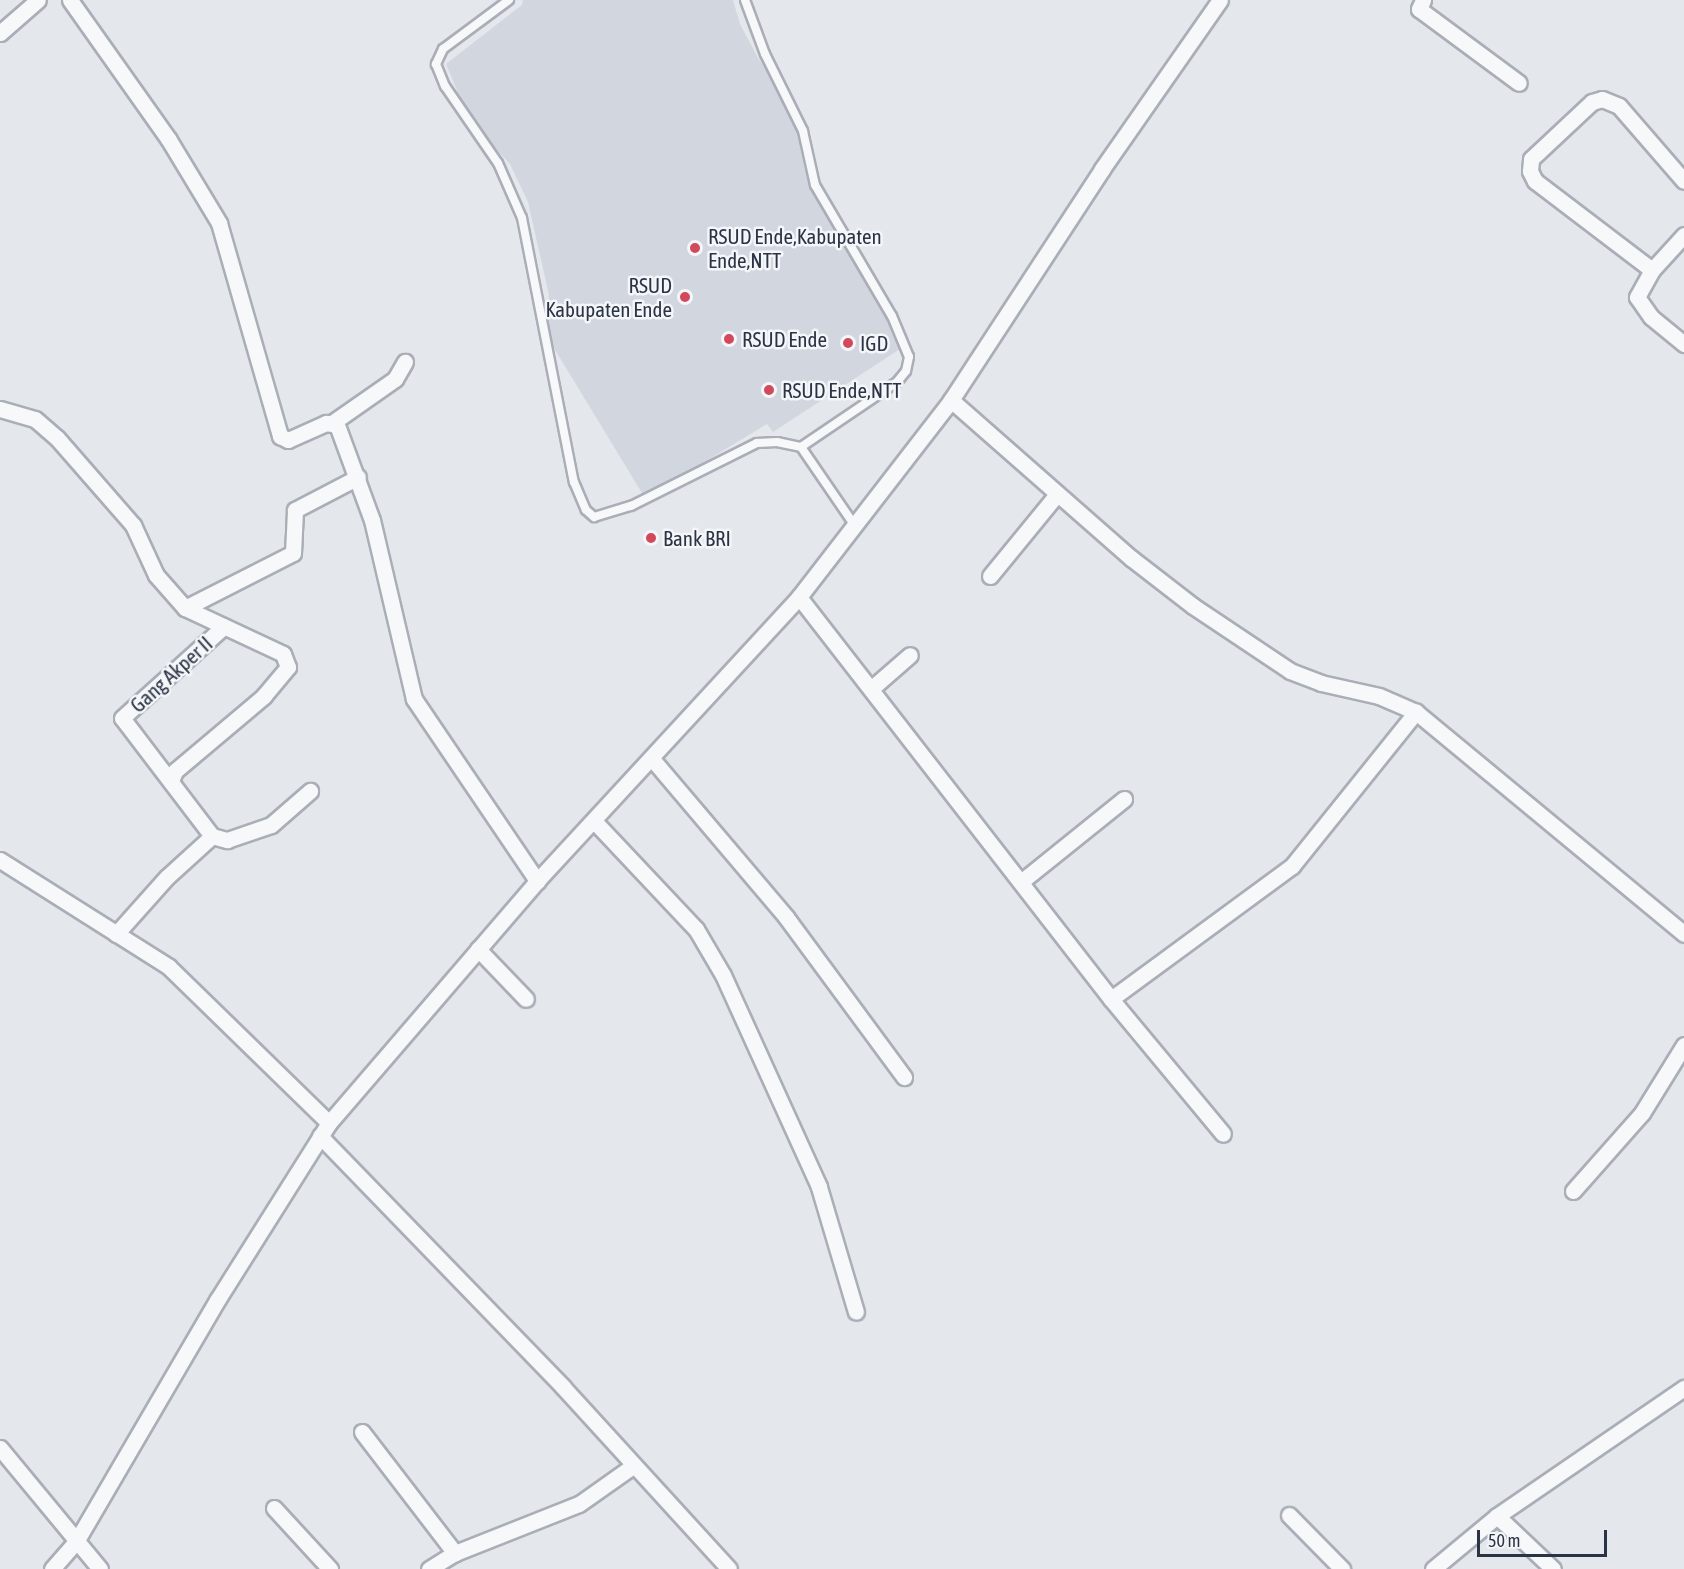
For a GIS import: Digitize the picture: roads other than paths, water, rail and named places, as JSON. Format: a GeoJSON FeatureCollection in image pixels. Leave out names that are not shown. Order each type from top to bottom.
{"type":"FeatureCollection","features":[{"type":"Feature","properties":{"kind":"street"},"geometry":{"type":"LineString","coordinates":[[0,33],[38,0]]}},
{"type":"Feature","properties":{"kind":"street"},"geometry":{"type":"LineString","coordinates":[[70,0],[169,140],[219,223],[280,436],[288,440],[332,423],[395,379],[405,362]]}},
{"type":"Feature","properties":{"kind":"street"},"geometry":{"type":"LineString","coordinates":[[52,1569],[77,1540],[218,1299],[325,1130],[537,881],[595,822],[799,597],[951,400],[1102,169],[1220,0]]}},
{"type":"Feature","properties":{"kind":"street"},"geometry":{"type":"LineString","coordinates":[[1423,0],[1419,9],[1520,83]]}},
{"type":"Feature","properties":{"kind":"street"},"geometry":{"type":"LineString","coordinates":[[1652,270],[1535,181],[1530,171],[1531,159],[1592,102],[1602,99],[1619,106],[1684,182]]}},
{"type":"Feature","properties":{"kind":"street"},"geometry":{"type":"LineString","coordinates":[[1684,235],[1639,288],[1641,306],[1684,344]]}},
{"type":"Feature","properties":{"kind":"street"},"geometry":{"type":"LineString","coordinates":[[951,400],[1131,558],[1266,657],[1321,683],[1379,696],[1416,712],[1684,934]]}},
{"type":"Feature","properties":{"kind":"street"},"geometry":{"type":"LineString","coordinates":[[0,409],[35,419],[57,438],[133,525],[156,575],[185,608],[263,642],[283,654],[288,667],[264,696],[175,771],[171,781]]}},
{"type":"Feature","properties":{"kind":"street"},"geometry":{"type":"LineString","coordinates":[[332,423],[337,425],[372,520],[414,699],[537,881]]}},
{"type":"Feature","properties":{"kind":"street"},"geometry":{"type":"LineString","coordinates":[[185,608],[293,553],[295,510],[358,477]]}},
{"type":"Feature","properties":{"kind":"street"},"geometry":{"type":"LineString","coordinates":[[990,576],[1057,494]]}},
{"type":"Feature","properties":{"kind":"street"},"geometry":{"type":"LineString","coordinates":[[799,597],[1022,881],[1111,999],[1223,1134]]}},
{"type":"Feature","properties":{"kind":"street","name":"Gang Akper II"},"geometry":{"type":"LineString","coordinates":[[212,836],[122,718],[224,626]]}},
{"type":"Feature","properties":{"kind":"street"},"geometry":{"type":"LineString","coordinates":[[872,688],[910,655]]}},
{"type":"Feature","properties":{"kind":"street"},"geometry":{"type":"LineString","coordinates":[[1111,999],[1292,866],[1416,712]]}},
{"type":"Feature","properties":{"kind":"street"},"geometry":{"type":"LineString","coordinates":[[653,759],[786,917],[904,1077]]}},
{"type":"Feature","properties":{"kind":"street"},"geometry":{"type":"LineString","coordinates":[[116,934],[166,878],[212,836],[227,840],[271,825],[310,791]]}},
{"type":"Feature","properties":{"kind":"street"},"geometry":{"type":"LineString","coordinates":[[1022,881],[1124,799]]}},
{"type":"Feature","properties":{"kind":"street"},"geometry":{"type":"LineString","coordinates":[[595,822],[696,929],[723,975],[819,1187],[856,1312]]}},
{"type":"Feature","properties":{"kind":"street"},"geometry":{"type":"LineString","coordinates":[[0,861],[169,967],[325,1130],[729,1569]]}},
{"type":"Feature","properties":{"kind":"street"},"geometry":{"type":"LineString","coordinates":[[478,949],[526,999]]}},
{"type":"Feature","properties":{"kind":"street"},"geometry":{"type":"LineString","coordinates":[[1574,1191],[1642,1113],[1684,1045]]}},
{"type":"Feature","properties":{"kind":"street"},"geometry":{"type":"LineString","coordinates":[[1433,1569],[1497,1516],[1684,1388]]}},
{"type":"Feature","properties":{"kind":"street"},"geometry":{"type":"LineString","coordinates":[[362,1432],[455,1553]]}},
{"type":"Feature","properties":{"kind":"street"},"geometry":{"type":"LineString","coordinates":[[0,1448],[99,1569]]}},
{"type":"Feature","properties":{"kind":"street"},"geometry":{"type":"LineString","coordinates":[[429,1569],[455,1553],[579,1504],[634,1465]]}},
{"type":"Feature","properties":{"kind":"street"},"geometry":{"type":"LineString","coordinates":[[274,1508],[330,1569]]}},
{"type":"Feature","properties":{"kind":"street"},"geometry":{"type":"LineString","coordinates":[[1289,1515],[1342,1569]]}},
{"type":"Feature","properties":{"kind":"street"},"geometry":{"type":"LineString","coordinates":[[1497,1516],[1553,1569]]}},
{"type":"Feature","properties":{"kind":"lane"},"geometry":{"type":"LineString","coordinates":[[509,0],[442,49],[436,63],[445,86],[498,163],[522,218],[574,482],[586,510],[594,517],[631,506],[757,443],[777,441],[801,447],[855,526]]}},
{"type":"Feature","properties":{"kind":"lane"},"geometry":{"type":"LineString","coordinates":[[745,0],[765,54],[803,131],[815,185],[892,316],[909,357],[906,370],[897,382],[801,447]]}},
{"type":"Feature","properties":{"kind":"place","name":"RSUD Ende,Kabupaten Ende,NTT"},"geometry":{"type":"Point","coordinates":[695,248]}},
{"type":"Feature","properties":{"kind":"place","name":"RSUD Kabupaten Ende"},"geometry":{"type":"Point","coordinates":[685,297]}},
{"type":"Feature","properties":{"kind":"place","name":"RSUD Ende"},"geometry":{"type":"Point","coordinates":[729,339]}},
{"type":"Feature","properties":{"kind":"place","name":"IGD"},"geometry":{"type":"Point","coordinates":[848,343]}},
{"type":"Feature","properties":{"kind":"place","name":"RSUD Ende,NTT"},"geometry":{"type":"Point","coordinates":[769,390]}},
{"type":"Feature","properties":{"kind":"place","name":"Bank BRI"},"geometry":{"type":"Point","coordinates":[651,538]}}]}
